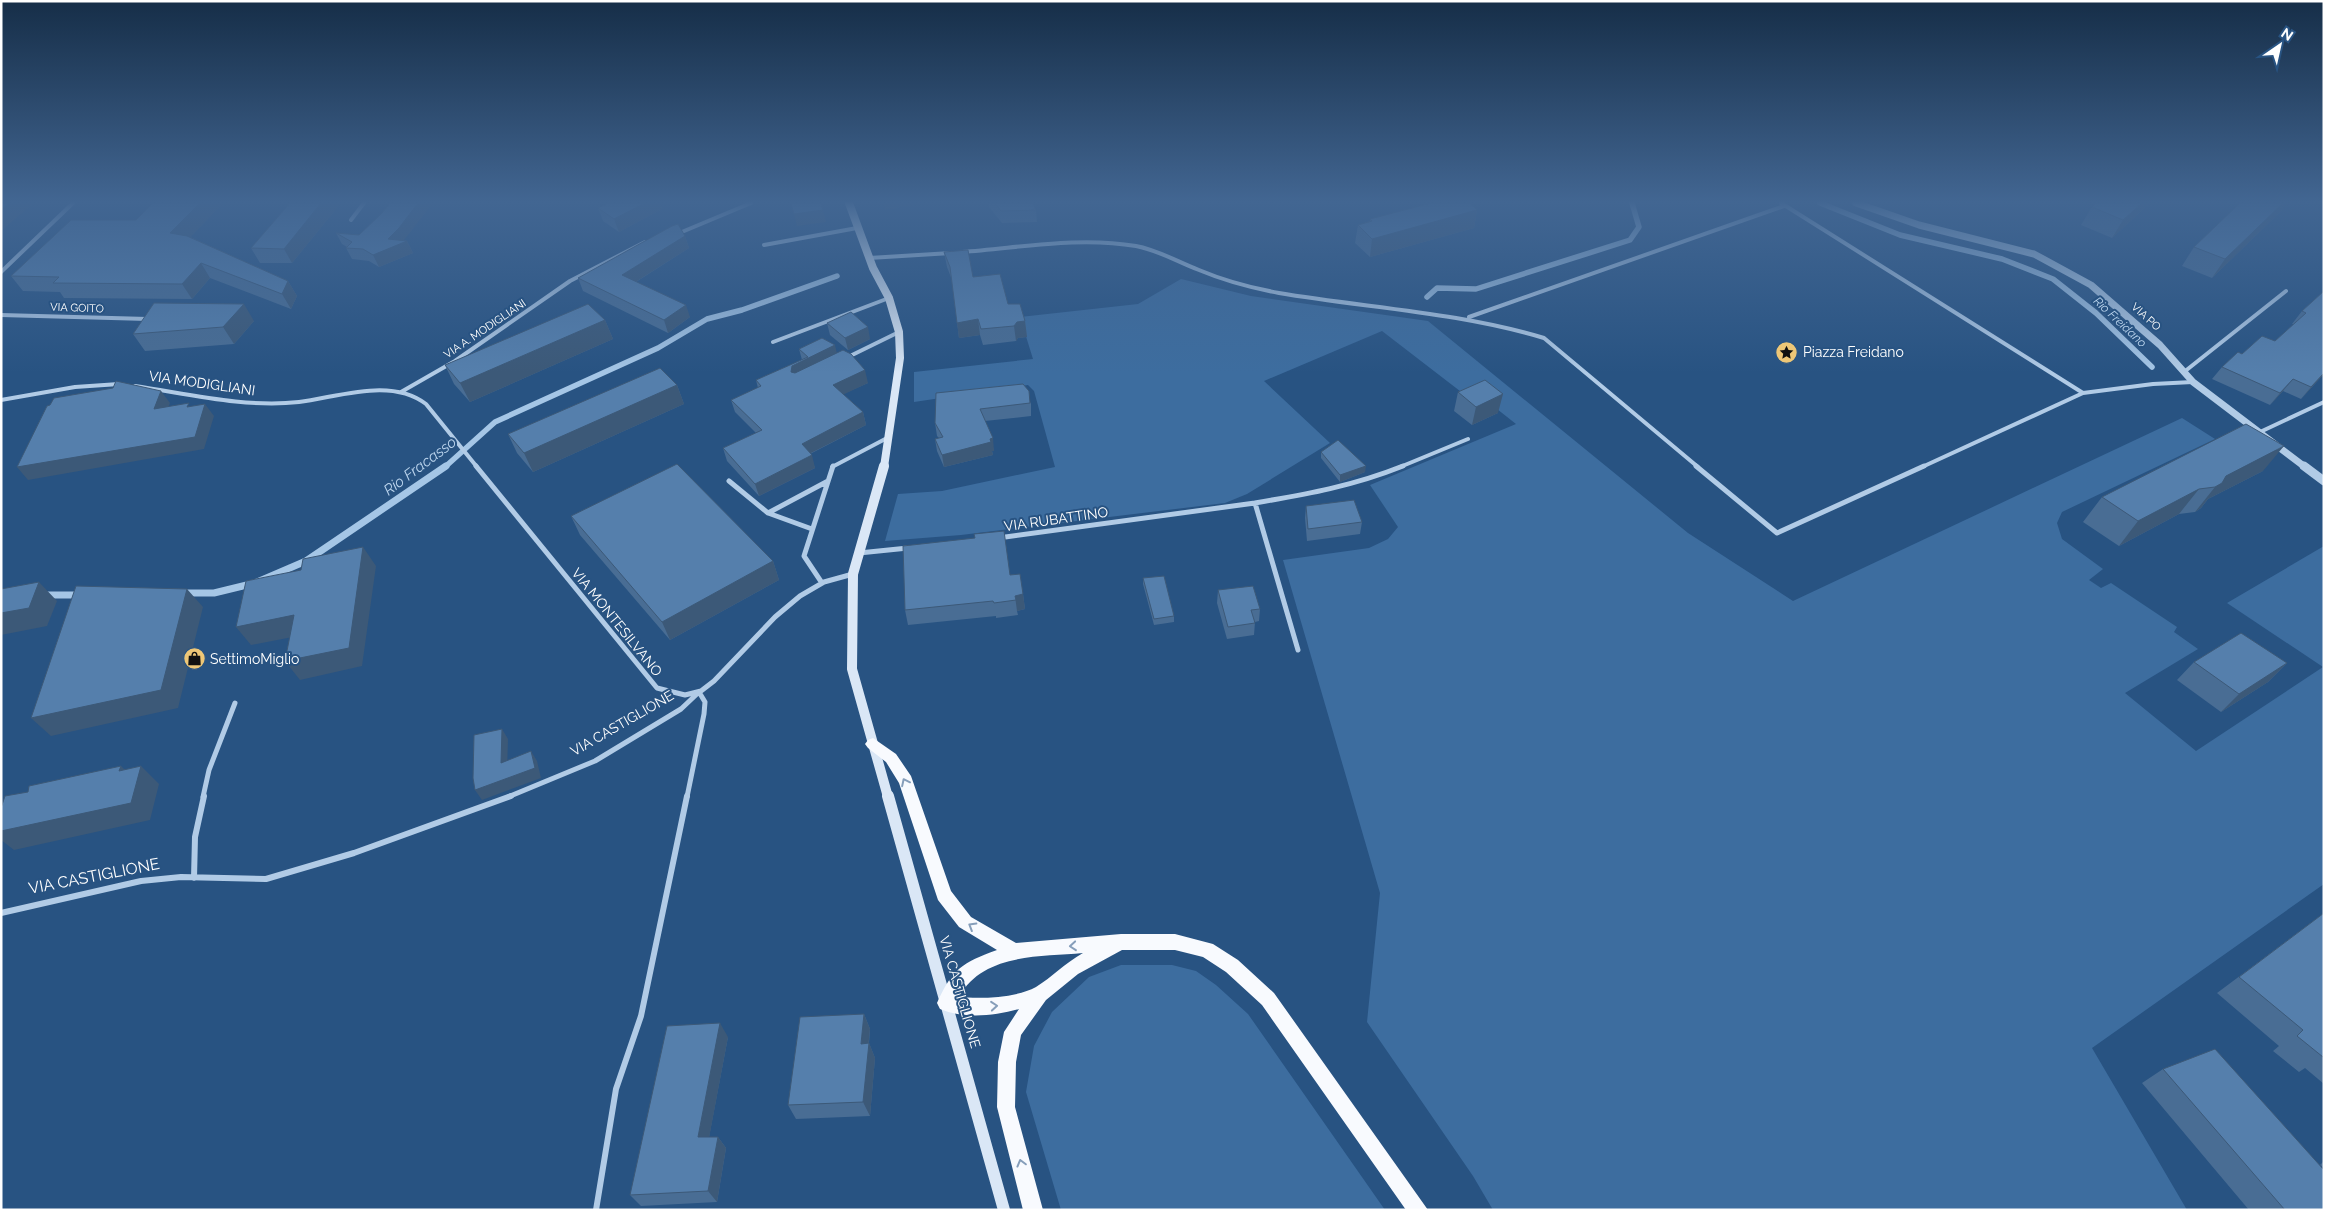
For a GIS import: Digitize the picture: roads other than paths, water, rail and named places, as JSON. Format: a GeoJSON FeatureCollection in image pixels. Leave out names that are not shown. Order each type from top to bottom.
{"type":"FeatureCollection","features":[{"type":"Feature","properties":{"kind":"highway"},"geometry":{"type":"LineString","coordinates":[[873,744],[891,758],[906,781],[944,895],[965,922],[1014,951]]}},
{"type":"Feature","properties":{"kind":"highway"},"geometry":{"type":"LineString","coordinates":[[1033,1210],[1006,1107],[1007,1062],[1013,1032],[1040,994],[1072,968],[1121,942]]}},
{"type":"Feature","properties":{"kind":"highway"},"geometry":{"type":"LineString","coordinates":[[1040,994],[1003,1006],[974,1008],[946,1003],[960,978],[971,968],[1014,951],[1121,942],[1175,942],[1207,950],[1232,966],[1268,999],[1418,1210]]}},
{"type":"Feature","properties":{"kind":"main road","name":"VIA CASTIGLIONE"},"geometry":{"type":"LineString","coordinates":[[870,260],[889,298],[899,332],[900,358],[887,455],[853,574],[852,669],[1004,1210]]}},
{"type":"Feature","properties":{"kind":"street"},"geometry":{"type":"LineString","coordinates":[[1,272],[14,260]]}},
{"type":"Feature","properties":{"kind":"street","name":"VIA A. MODIGLIANI"},"geometry":{"type":"LineString","coordinates":[[400,392],[455,360],[570,281],[609,260]]}},
{"type":"Feature","properties":{"kind":"street"},"geometry":{"type":"LineString","coordinates":[[1175,260],[1226,280],[1285,293],[1468,317],[1506,325],[1544,338],[1777,533],[2083,393],[2153,384],[2193,382]]}},
{"type":"Feature","properties":{"kind":"street"},"geometry":{"type":"LineString","coordinates":[[1468,317],[1629,260]]}},
{"type":"Feature","properties":{"kind":"street"},"geometry":{"type":"LineString","coordinates":[[1869,260],[2083,393]]}},
{"type":"Feature","properties":{"kind":"street","name":"VIA PO"},"geometry":{"type":"LineString","coordinates":[[2045,260],[2091,285],[2160,345],[2193,382],[2324,481]]}},
{"type":"Feature","properties":{"kind":"street"},"geometry":{"type":"LineString","coordinates":[[2184,372],[2286,291]]}},
{"type":"Feature","properties":{"kind":"street"},"geometry":{"type":"LineString","coordinates":[[774,342],[889,298]]}},
{"type":"Feature","properties":{"kind":"street","name":"VIA GOITO"},"geometry":{"type":"LineString","coordinates":[[1,315],[152,319]]}},
{"type":"Feature","properties":{"kind":"street"},"geometry":{"type":"LineString","coordinates":[[839,361],[899,332]]}},
{"type":"Feature","properties":{"kind":"street","name":"VIA MODIGLIANI"},"geometry":{"type":"LineString","coordinates":[[1,400],[48,390],[102,384],[130,385],[249,403],[287,403],[382,391],[400,392]]}},
{"type":"Feature","properties":{"kind":"street","name":"VIA MONTESILVANO"},"geometry":{"type":"LineString","coordinates":[[400,392],[421,399],[433,410],[464,452],[657,688],[677,695],[699,692]]}},
{"type":"Feature","properties":{"kind":"street"},"geometry":{"type":"LineString","coordinates":[[2260,432],[2324,402]]}},
{"type":"Feature","properties":{"kind":"street"},"geometry":{"type":"LineString","coordinates":[[822,583],[804,556],[833,465],[889,437]]}},
{"type":"Feature","properties":{"kind":"street","name":"VIA RUBATTINO"},"geometry":{"type":"LineString","coordinates":[[995,539],[1324,492],[1372,478],[1468,439]]}},
{"type":"Feature","properties":{"kind":"street"},"geometry":{"type":"LineString","coordinates":[[729,481],[768,513],[812,529]]}},
{"type":"Feature","properties":{"kind":"street"},"geometry":{"type":"LineString","coordinates":[[768,513],[828,481]]}},
{"type":"Feature","properties":{"kind":"street"},"geometry":{"type":"LineString","coordinates":[[1255,503],[1298,650]]}},
{"type":"Feature","properties":{"kind":"street"},"geometry":{"type":"LineString","coordinates":[[859,553],[917,547]]}},
{"type":"Feature","properties":{"kind":"street"},"geometry":{"type":"LineString","coordinates":[[596,1210],[616,1089],[641,1016],[704,714],[705,702],[699,692],[714,682],[731,662],[779,615],[806,592],[822,583],[853,574]]}},
{"type":"Feature","properties":{"kind":"street","name":"VIA CASTIGLIONE"},"geometry":{"type":"LineString","coordinates":[[1,913],[141,881],[194,878],[266,879],[354,853],[527,790],[595,761],[681,709],[699,692]]}},
{"type":"Feature","properties":{"kind":"street"},"geometry":{"type":"LineString","coordinates":[[194,878],[195,837],[209,770],[235,703]]}},
{"type":"Feature","properties":{"kind":"waterway","name":"Rio Freidano"},"geometry":{"type":"LineString","coordinates":[[1427,297],[1437,288],[1476,289],[1569,260]]}},
{"type":"Feature","properties":{"kind":"waterway","name":"Rio Freidano"},"geometry":{"type":"LineString","coordinates":[[2003,260],[2053,279],[2096,313],[2152,367]]}},
{"type":"Feature","properties":{"kind":"waterway","name":"Rio Fracasso"},"geometry":{"type":"LineString","coordinates":[[445,467],[495,422],[658,348],[707,319],[742,310],[837,276]]}},
{"type":"Feature","properties":{"kind":"waterway","name":"Rio Fracasso"},"geometry":{"type":"LineString","coordinates":[[184,593],[214,593],[255,583],[306,561],[446,466]]}},
{"type":"Feature","properties":{"kind":"waterway","name":"Rio Fracasso"},"geometry":{"type":"LineString","coordinates":[[44,595],[81,595]]}},
{"type":"Feature","properties":{"kind":"place","name":"Piazza Freidano"},"geometry":{"type":"Point","coordinates":[1787,352]}},
{"type":"Feature","properties":{"kind":"place","name":"SettimoMiglio"},"geometry":{"type":"Point","coordinates":[194,659]}}]}
